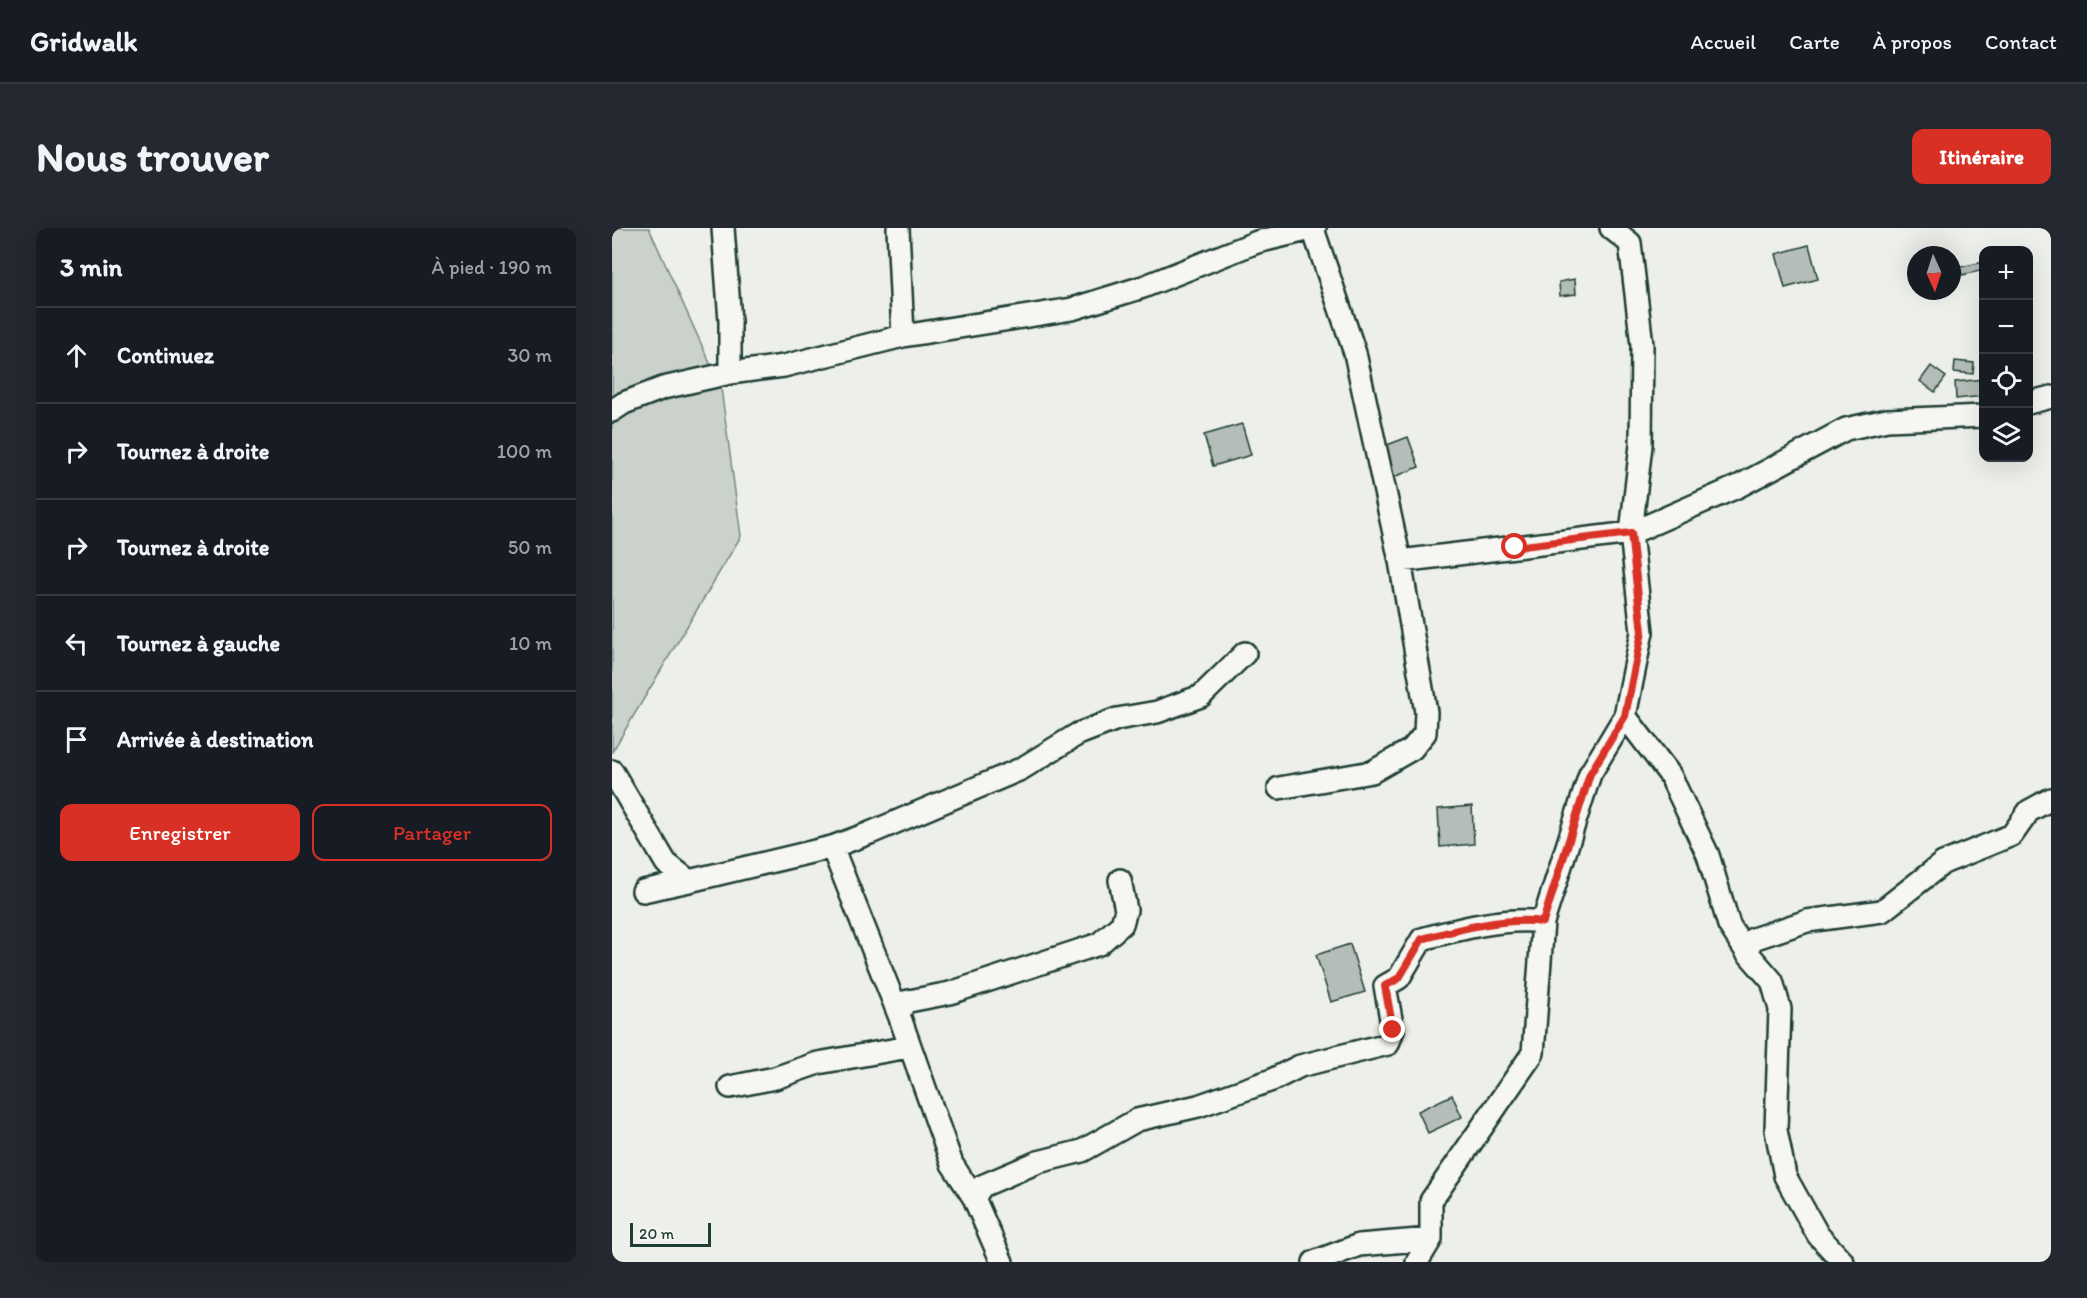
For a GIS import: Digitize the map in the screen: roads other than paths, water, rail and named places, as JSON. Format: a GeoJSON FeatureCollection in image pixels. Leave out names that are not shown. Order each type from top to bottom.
{"type":"FeatureCollection","features":[{"type":"Feature","properties":{"kind":"street"},"geometry":{"type":"LineString","coordinates":[[723,228],[730,321],[730,373]]}},
{"type":"Feature","properties":{"kind":"street"},"geometry":{"type":"LineString","coordinates":[[898,228],[903,336]]}},
{"type":"Feature","properties":{"kind":"street"},"geometry":{"type":"LineString","coordinates":[[612,411],[624,403],[663,388],[730,373],[784,366],[903,336],[1072,309],[1143,287],[1250,235],[1314,228],[1355,352],[1400,561],[1426,712],[1425,732],[1412,749],[1372,772],[1279,788]]}},
{"type":"Feature","properties":{"kind":"street"},"geometry":{"type":"LineString","coordinates":[[1417,1262],[1431,1239],[1431,1201],[1533,1053],[1543,922],[1590,774],[1625,716],[1642,632],[1631,533],[1641,445],[1642,345],[1630,243],[1611,228]]}},
{"type":"Feature","properties":{"kind":"street"},"geometry":{"type":"LineString","coordinates":[[2033,402],[2051,397]]}},
{"type":"Feature","properties":{"kind":"street"},"geometry":{"type":"LineString","coordinates":[[1400,561],[1631,533],[1739,486],[1846,429],[1887,420],[1979,416]]}},
{"type":"Feature","properties":{"kind":"street"},"geometry":{"type":"LineString","coordinates":[[643,891],[832,847],[1021,769],[1078,734],[1117,719],[1157,712],[1201,696],[1245,653]]}},
{"type":"Feature","properties":{"kind":"street"},"geometry":{"type":"LineString","coordinates":[[1625,716],[1670,775],[1708,855],[1729,925],[1746,951],[1772,981],[1780,1009],[1776,1130],[1785,1176],[1818,1235],[1843,1262]]}},
{"type":"Feature","properties":{"kind":"street"},"geometry":{"type":"LineString","coordinates":[[612,771],[666,864],[689,881]]}},
{"type":"Feature","properties":{"kind":"street"},"geometry":{"type":"LineString","coordinates":[[1746,951],[1754,939],[1807,921],[1882,911],[1943,863],[2012,835],[2029,811],[2051,799]]}},
{"type":"Feature","properties":{"kind":"street"},"geometry":{"type":"LineString","coordinates":[[832,847],[899,1015],[952,1164],[974,1198],[1002,1262]]}},
{"type":"Feature","properties":{"kind":"street"},"geometry":{"type":"LineString","coordinates":[[899,1015],[904,1002],[950,993],[1099,944],[1122,924],[1126,910],[1120,880]]}},
{"type":"Feature","properties":{"kind":"street"},"geometry":{"type":"LineString","coordinates":[[974,1198],[982,1186],[1038,1162],[1082,1151],[1137,1120],[1198,1106],[1272,1080],[1300,1066],[1388,1044],[1393,1030],[1385,986],[1399,978],[1422,939],[1451,931],[1528,920],[1543,922]]}},
{"type":"Feature","properties":{"kind":"street"},"geometry":{"type":"LineString","coordinates":[[730,1088],[775,1078],[818,1063],[909,1047]]}},
{"type":"Feature","properties":{"kind":"street"},"geometry":{"type":"LineString","coordinates":[[1314,1262],[1359,1245],[1431,1239]]}}]}
